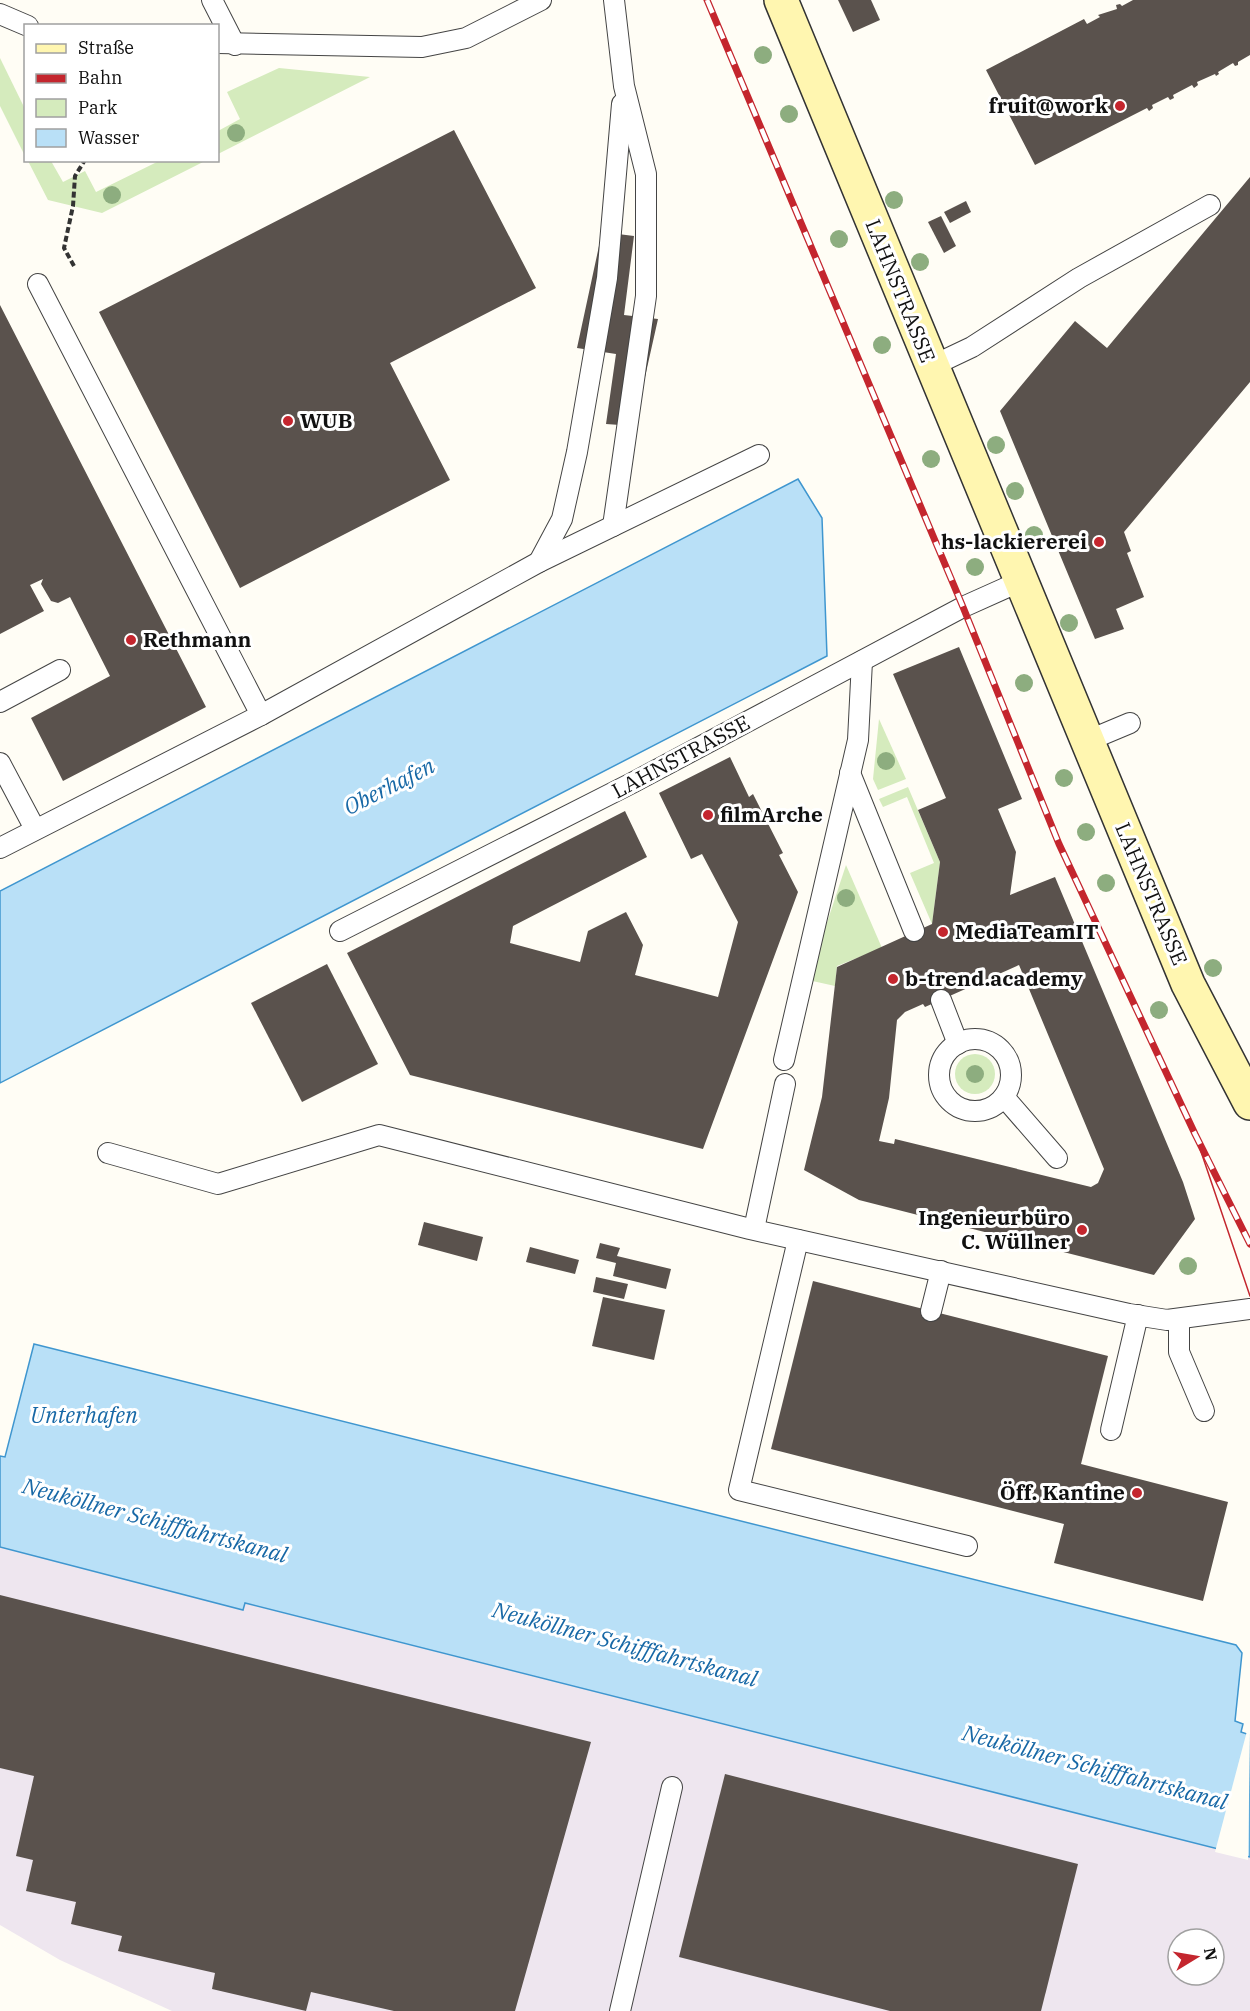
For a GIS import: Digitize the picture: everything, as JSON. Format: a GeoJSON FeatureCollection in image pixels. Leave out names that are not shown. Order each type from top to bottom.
{"type":"FeatureCollection","features":[{"type":"Feature","properties":{"kind":"street","name":"LAHNSTRASSE"},"geometry":{"type":"LineString","coordinates":[[781,0],[1188,984],[1250,1102]]}},
{"type":"Feature","properties":{"kind":"lane"},"geometry":{"type":"LineString","coordinates":[[212,0],[226,44],[422,47],[466,38],[512,6],[541,0]]}},
{"type":"Feature","properties":{"kind":"lane"},"geometry":{"type":"LineString","coordinates":[[613,526],[646,296],[646,174],[624,86],[614,0]]}},
{"type":"Feature","properties":{"kind":"lane"},"geometry":{"type":"LineString","coordinates":[[0,14],[24,24]]}},
{"type":"Feature","properties":{"kind":"lane"},"geometry":{"type":"LineString","coordinates":[[540,562],[562,519],[577,452],[608,278],[624,86]]}},
{"type":"Feature","properties":{"kind":"lane"},"geometry":{"type":"LineString","coordinates":[[932,366],[972,347],[1079,278],[1210,205]]}},
{"type":"Feature","properties":{"kind":"lane"},"geometry":{"type":"LineString","coordinates":[[38,284],[261,715]]}},
{"type":"Feature","properties":{"kind":"lane"},"geometry":{"type":"LineString","coordinates":[[0,848],[261,715],[540,562],[759,455]]}},
{"type":"Feature","properties":{"kind":"lane","name":"LAHNSTRASSE"},"geometry":{"type":"LineString","coordinates":[[340,931],[621,788],[963,606],[1021,581]]}},
{"type":"Feature","properties":{"kind":"lane"},"geometry":{"type":"LineString","coordinates":[[784,1060],[858,740],[862,661]]}},
{"type":"Feature","properties":{"kind":"lane"},"geometry":{"type":"LineString","coordinates":[[0,702],[60,669]]}},
{"type":"Feature","properties":{"kind":"lane"},"geometry":{"type":"LineString","coordinates":[[1087,741],[1130,723]]}},
{"type":"Feature","properties":{"kind":"lane"},"geometry":{"type":"LineString","coordinates":[[0,764],[35,829]]}},
{"type":"Feature","properties":{"kind":"lane"},"geometry":{"type":"LineString","coordinates":[[850,773],[914,931]]}},
{"type":"Feature","properties":{"kind":"lane"},"geometry":{"type":"LineString","coordinates":[[941,1000],[958,1044]]}},
{"type":"Feature","properties":{"kind":"lane"},"geometry":{"type":"LineString","coordinates":[[979,1040],[991,1043],[1001,1050],[1011,1073],[1010,1086],[1004,1097],[983,1110],[959,1108],[942,1090],[940,1065],[946,1054],[958,1044],[979,1040]]}},
{"type":"Feature","properties":{"kind":"lane"},"geometry":{"type":"LineString","coordinates":[[754,1229],[785,1084]]}},
{"type":"Feature","properties":{"kind":"lane"},"geometry":{"type":"LineString","coordinates":[[1004,1097],[1058,1158]]}},
{"type":"Feature","properties":{"kind":"lane"},"geometry":{"type":"LineString","coordinates":[[108,1153],[218,1184],[379,1135],[754,1229],[1138,1315],[1167,1320],[1250,1309]]}},
{"type":"Feature","properties":{"kind":"lane"},"geometry":{"type":"LineString","coordinates":[[798,1239],[739,1490],[967,1546]]}},
{"type":"Feature","properties":{"kind":"lane"},"geometry":{"type":"LineString","coordinates":[[931,1311],[941,1271]]}},
{"type":"Feature","properties":{"kind":"lane"},"geometry":{"type":"LineString","coordinates":[[1111,1430],[1138,1315]]}},
{"type":"Feature","properties":{"kind":"lane"},"geometry":{"type":"LineString","coordinates":[[1179,1319],[1179,1352],[1204,1411]]}},
{"type":"Feature","properties":{"kind":"lane"},"geometry":{"type":"LineString","coordinates":[[620,2011],[672,1787]]}},
{"type":"Feature","properties":{"kind":"path"},"geometry":{"type":"LineString","coordinates":[[74,266],[64,248],[74,206],[75,176],[84,162]]}},
{"type":"Feature","properties":{"kind":"shaded area"},"geometry":{"type":"Polygon","coordinates":[[[0,1547],[242,1609],[244,1603],[1250,1857],[1250,2011],[172,2011],[60,1960],[0,1925],[0,1547]]]}},
{"type":"Feature","properties":{"kind":"green space"},"geometry":{"type":"Polygon","coordinates":[[[0,58],[24,107],[24,154],[0,106],[0,58]]]}},
{"type":"Feature","properties":{"kind":"green space"},"geometry":{"type":"Polygon","coordinates":[[[279,68],[370,77],[219,153],[219,130],[240,119],[227,92],[279,68]]]}},
{"type":"Feature","properties":{"kind":"green space"},"geometry":{"type":"Polygon","coordinates":[[[29,162],[52,162],[63,182],[85,171],[96,192],[157,162],[203,162],[102,213],[48,200],[29,162]]]}},
{"type":"Feature","properties":{"kind":"green space"},"geometry":{"type":"Polygon","coordinates":[[[879,719],[906,779],[878,790],[873,779],[879,719]]]}},
{"type":"Feature","properties":{"kind":"green space"},"geometry":{"type":"Polygon","coordinates":[[[908,787],[940,862],[932,924],[910,873],[934,863],[907,797],[883,807],[879,799],[908,787]]]}},
{"type":"Feature","properties":{"kind":"green space"},"geometry":{"type":"Polygon","coordinates":[[[846,865],[882,948],[837,966],[835,986],[808,980],[846,865]]]}},
{"type":"Feature","properties":{"kind":"green space"},"geometry":{"type":"Polygon","coordinates":[[[975,1054],[983,1055],[989,1060],[994,1066],[994,1082],[989,1088],[983,1093],[975,1094],[967,1093],[961,1088],[956,1082],[955,1074],[956,1066],[961,1060],[967,1055],[975,1054]]]}},
{"type":"Feature","properties":{"kind":"water","name":"Oberhafen"},"geometry":{"type":"Polygon","coordinates":[[[798,479],[822,518],[827,656],[0,1083],[0,891],[798,479]]]}},
{"type":"Feature","properties":{"kind":"water"},"geometry":{"type":"Polygon","coordinates":[[[34,1344],[1236,1645],[1242,1653],[1235,1721],[1243,1724],[1241,1732],[1250,1735],[1250,1857],[245,1603],[243,1610],[0,1547],[0,1456],[5,1457],[34,1344]]]}},
{"type":"Feature","properties":{"kind":"pier"},"geometry":{"type":"Polygon","coordinates":[[[1247,1731],[1250,1731],[1248,1860],[1215,1852],[1247,1731]]]}},
{"type":"Feature","properties":{"kind":"building"},"geometry":{"type":"Polygon","coordinates":[[[838,0],[871,0],[880,20],[853,32],[838,0]]]}},
{"type":"Feature","properties":{"kind":"building"},"geometry":{"type":"Polygon","coordinates":[[[1133,0],[1250,0],[1250,55],[1238,62],[1238,65],[1235,66],[1233,63],[1218,72],[1216,76],[1215,74],[1197,82],[1198,85],[1194,88],[1192,85],[1173,95],[1174,98],[1170,100],[1168,97],[1152,105],[1153,108],[1149,111],[1147,108],[1035,165],[986,70],[1084,19],[1087,24],[1100,17],[1098,15],[1117,9],[1116,5],[1122,6],[1133,0]]]}},
{"type":"Feature","properties":{"kind":"building","name":"WUB"},"geometry":{"type":"Polygon","coordinates":[[[454,130],[536,288],[390,363],[450,480],[240,588],[99,312],[454,130]]]}},
{"type":"Feature","properties":{"kind":"building"},"geometry":{"type":"Polygon","coordinates":[[[1250,177],[1250,382],[1124,532],[1131,551],[1127,553],[1144,597],[1116,609],[1124,629],[1095,639],[1000,411],[1075,321],[1107,348],[1250,177]]]}},
{"type":"Feature","properties":{"kind":"building"},"geometry":{"type":"Polygon","coordinates":[[[966,201],[971,212],[950,223],[944,212],[966,201]]]}},
{"type":"Feature","properties":{"kind":"building"},"geometry":{"type":"Polygon","coordinates":[[[941,216],[956,246],[944,253],[928,222],[941,216]]]}},
{"type":"Feature","properties":{"kind":"building"},"geometry":{"type":"Polygon","coordinates":[[[602,232],[634,236],[624,315],[658,319],[634,426],[606,424],[616,354],[577,348],[602,232]]]}},
{"type":"Feature","properties":{"kind":"building","name":"Rethmann"},"geometry":{"type":"Polygon","coordinates":[[[0,305],[206,707],[63,781],[31,718],[110,676],[70,597],[58,603],[51,601],[41,584],[43,579],[30,585],[44,611],[0,634],[0,305]]]}},
{"type":"Feature","properties":{"kind":"building"},"geometry":{"type":"Polygon","coordinates":[[[959,647],[1022,799],[998,809],[1016,852],[1010,895],[1055,877],[1183,1182],[1195,1219],[1154,1275],[859,1200],[804,1170],[822,1097],[837,967],[932,924],[940,862],[918,810],[946,798],[893,674],[959,647]],[[1019,965],[925,1007],[923,1004],[905,1012],[897,1020],[889,1098],[879,1141],[894,1144],[895,1139],[1091,1187],[1098,1183],[1104,1169],[1019,965]]]}},
{"type":"Feature","properties":{"kind":"building"},"geometry":{"type":"Polygon","coordinates":[[[730,757],[749,797],[753,794],[783,853],[779,855],[798,892],[703,1149],[410,1075],[347,953],[625,811],[647,857],[513,926],[510,943],[580,962],[588,931],[626,912],[643,945],[635,975],[718,997],[738,922],[702,854],[691,859],[659,793],[730,757]]]}},
{"type":"Feature","properties":{"kind":"building"},"geometry":{"type":"Polygon","coordinates":[[[327,964],[378,1064],[302,1102],[251,1003],[327,964]]]}},
{"type":"Feature","properties":{"kind":"building"},"geometry":{"type":"Polygon","coordinates":[[[424,1222],[483,1237],[477,1261],[418,1245],[424,1222]]]}},
{"type":"Feature","properties":{"kind":"building"},"geometry":{"type":"Polygon","coordinates":[[[600,1243],[620,1248],[617,1256],[671,1269],[666,1289],[613,1276],[616,1263],[596,1258],[600,1243]]]}},
{"type":"Feature","properties":{"kind":"building"},"geometry":{"type":"Polygon","coordinates":[[[530,1247],[579,1260],[575,1274],[526,1262],[530,1247]]]}},
{"type":"Feature","properties":{"kind":"building"},"geometry":{"type":"Polygon","coordinates":[[[596,1277],[628,1284],[624,1299],[593,1292],[596,1277]]]}},
{"type":"Feature","properties":{"kind":"building"},"geometry":{"type":"Polygon","coordinates":[[[813,1281],[1108,1356],[1081,1464],[1228,1502],[1203,1601],[1054,1563],[1064,1524],[771,1449],[813,1281]]]}},
{"type":"Feature","properties":{"kind":"building"},"geometry":{"type":"Polygon","coordinates":[[[603,1297],[665,1310],[654,1360],[592,1346],[603,1297]]]}},
{"type":"Feature","properties":{"kind":"building"},"geometry":{"type":"Polygon","coordinates":[[[0,1595],[591,1742],[515,2011],[394,2011],[311,1992],[306,2011],[212,1989],[215,1973],[118,1951],[122,1936],[71,1924],[76,1902],[26,1891],[33,1860],[16,1856],[34,1776],[0,1768],[0,1595]]]}},
{"type":"Feature","properties":{"kind":"building"},"geometry":{"type":"Polygon","coordinates":[[[725,1774],[1078,1864],[1041,2011],[890,2011],[679,1957],[725,1774]]]}},
{"type":"Feature","properties":{"kind":"tram line"},"geometry":{"type":"LineString","coordinates":[[1195,1134],[1250,1296]]}},
{"type":"Feature","properties":{"kind":"railway"},"geometry":{"type":"LineString","coordinates":[[707,0],[963,607],[1059,844],[1195,1134],[1250,1244]]}},
{"type":"Feature","properties":{"kind":"place","name":"fruit@work"},"geometry":{"type":"Point","coordinates":[1120,106]}},
{"type":"Feature","properties":{"kind":"place","name":"WUB"},"geometry":{"type":"Point","coordinates":[288,421]}},
{"type":"Feature","properties":{"kind":"place","name":"hs-lackiererei"},"geometry":{"type":"Point","coordinates":[1099,542]}},
{"type":"Feature","properties":{"kind":"place","name":"Rethmann"},"geometry":{"type":"Point","coordinates":[131,640]}},
{"type":"Feature","properties":{"kind":"place","name":"filmArche"},"geometry":{"type":"Point","coordinates":[708,815]}},
{"type":"Feature","properties":{"kind":"place","name":"MediaTeamIT"},"geometry":{"type":"Point","coordinates":[943,932]}},
{"type":"Feature","properties":{"kind":"place","name":"b-trend.academy"},"geometry":{"type":"Point","coordinates":[893,979]}},
{"type":"Feature","properties":{"kind":"place","name":"Ingenieurbüro C. Wüllner"},"geometry":{"type":"Point","coordinates":[1082,1230]}},
{"type":"Feature","properties":{"kind":"place","name":"Öff. Kantine"},"geometry":{"type":"Point","coordinates":[1137,1493]}},
{"type":"Feature","properties":{"kind":"water label","name":"Unterhafen"},"geometry":{"type":"Point","coordinates":[84,1415]}},
{"type":"Feature","properties":{"kind":"water label","name":"Neuköllner Schifffahrtskanal"},"geometry":{"type":"Point","coordinates":[155,1520]}},
{"type":"Feature","properties":{"kind":"water label","name":"Neuköllner Schifffahrtskanal"},"geometry":{"type":"Point","coordinates":[625,1644]}},
{"type":"Feature","properties":{"kind":"water label","name":"Neuköllner Schifffahrtskanal"},"geometry":{"type":"Point","coordinates":[1095,1767]}}]}
